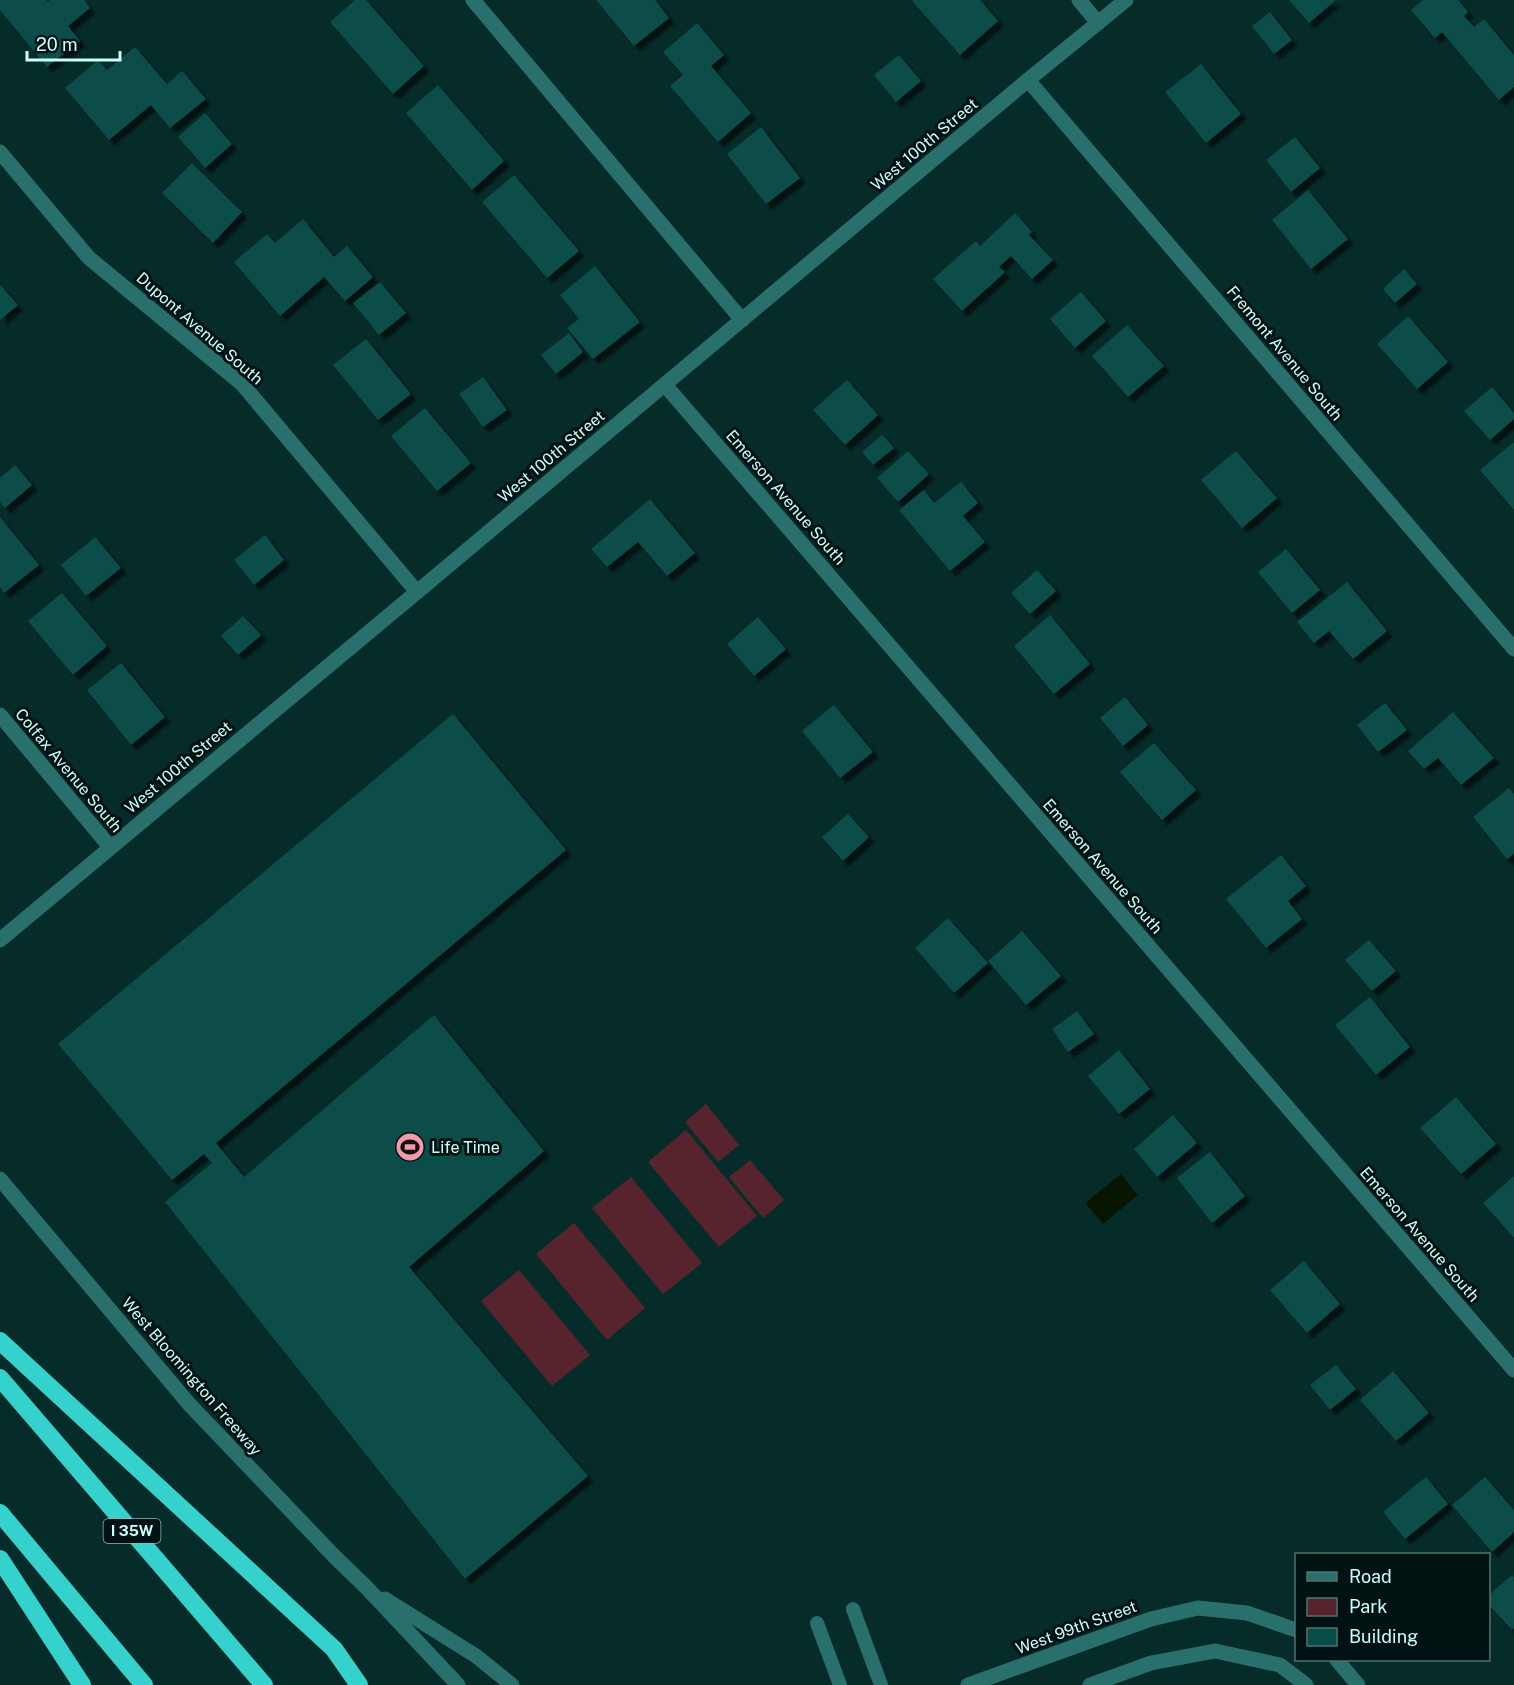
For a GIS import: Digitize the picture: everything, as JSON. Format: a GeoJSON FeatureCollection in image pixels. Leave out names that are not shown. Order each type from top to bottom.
{"type":"FeatureCollection","features":[{"type":"Feature","properties":{"kind":"highway"},"geometry":{"type":"LineString","coordinates":[[0,1341],[372,1685]]}},
{"type":"Feature","properties":{"kind":"highway","name":"I 35W"},"geometry":{"type":"LineString","coordinates":[[0,1378],[264,1685]]}},
{"type":"Feature","properties":{"kind":"highway"},"geometry":{"type":"LineString","coordinates":[[0,1513],[144,1685]]}},
{"type":"Feature","properties":{"kind":"highway"},"geometry":{"type":"LineString","coordinates":[[0,1559],[82,1685]]}},
{"type":"Feature","properties":{"kind":"highway"},"geometry":{"type":"LineString","coordinates":[[334,1649],[358,1685]]}},
{"type":"Feature","properties":{"kind":"street"},"geometry":{"type":"LineString","coordinates":[[473,0],[742,320]]}},
{"type":"Feature","properties":{"kind":"street"},"geometry":{"type":"LineString","coordinates":[[1079,0],[1098,23]]}},
{"type":"Feature","properties":{"kind":"street","name":"West 100th Street"},"geometry":{"type":"LineString","coordinates":[[0,940],[1126,0]]}},
{"type":"Feature","properties":{"kind":"street","name":"Fremont Avenue South"},"geometry":{"type":"LineString","coordinates":[[1028,80],[1514,649]]}},
{"type":"Feature","properties":{"kind":"street","name":"Dupont Avenue South"},"geometry":{"type":"LineString","coordinates":[[0,152],[89,258],[242,384],[417,592]]}},
{"type":"Feature","properties":{"kind":"street","name":"Emerson Avenue South"},"geometry":{"type":"LineString","coordinates":[[665,385],[1514,1370]]}},
{"type":"Feature","properties":{"kind":"street","name":"Colfax Avenue South"},"geometry":{"type":"LineString","coordinates":[[0,716],[110,847]]}},
{"type":"Feature","properties":{"kind":"street","name":"West Bloomington Freeway"},"geometry":{"type":"LineString","coordinates":[[0,1179],[189,1404],[458,1685]]}},
{"type":"Feature","properties":{"kind":"street","name":"West Bloomington Freeway"},"geometry":{"type":"LineString","coordinates":[[367,1588],[476,1656],[512,1685]]}},
{"type":"Feature","properties":{"kind":"street","name":"West 99th Street"},"geometry":{"type":"LineString","coordinates":[[968,1685],[1151,1619],[1198,1608],[1247,1612],[1295,1630]]}},
{"type":"Feature","properties":{"kind":"street"},"geometry":{"type":"LineString","coordinates":[[1090,1685],[1151,1663],[1215,1652],[1280,1665],[1306,1685]]}},
{"type":"Feature","properties":{"kind":"street"},"geometry":{"type":"LineString","coordinates":[[1339,1661],[1358,1685]]}},
{"type":"Feature","properties":{"kind":"lane"},"geometry":{"type":"LineString","coordinates":[[854,1609],[881,1685]]}},
{"type":"Feature","properties":{"kind":"lane"},"geometry":{"type":"LineString","coordinates":[[817,1623],[840,1685]]}},
{"type":"Feature","properties":{"kind":"green space"},"geometry":{"type":"Polygon","coordinates":[[[706,1104],[739,1145],[718,1162],[685,1122],[706,1104]]]}},
{"type":"Feature","properties":{"kind":"green space"},"geometry":{"type":"Polygon","coordinates":[[[686,1130],[757,1216],[719,1247],[648,1162],[686,1130]]]}},
{"type":"Feature","properties":{"kind":"green space"},"geometry":{"type":"Polygon","coordinates":[[[750,1160],[784,1200],[763,1218],[729,1177],[750,1160]]]}},
{"type":"Feature","properties":{"kind":"green space"},"geometry":{"type":"Polygon","coordinates":[[[631,1177],[702,1263],[663,1294],[592,1208],[631,1177]]]}},
{"type":"Feature","properties":{"kind":"green space"},"geometry":{"type":"Polygon","coordinates":[[[574,1223],[645,1308],[607,1340],[536,1254],[574,1223]]]}},
{"type":"Feature","properties":{"kind":"green space"},"geometry":{"type":"Polygon","coordinates":[[[519,1270],[590,1355],[552,1386],[481,1301],[519,1270]]]}},
{"type":"Feature","properties":{"kind":"shaded area"},"geometry":{"type":"Polygon","coordinates":[[[1121,1174],[1138,1195],[1103,1224],[1085,1203],[1121,1174]]]}},
{"type":"Feature","properties":{"kind":"building"},"geometry":{"type":"Polygon","coordinates":[[[0,0],[46,0],[48,2],[50,0],[84,0],[90,8],[68,26],[80,41],[47,67],[0,10],[0,0]]]}},
{"type":"Feature","properties":{"kind":"building"},"geometry":{"type":"Polygon","coordinates":[[[355,0],[366,0],[424,66],[393,94],[330,22],[355,0]]]}},
{"type":"Feature","properties":{"kind":"building"},"geometry":{"type":"Polygon","coordinates":[[[596,0],[655,0],[669,18],[634,46],[596,0]]]}},
{"type":"Feature","properties":{"kind":"building"},"geometry":{"type":"Polygon","coordinates":[[[980,0],[998,21],[960,55],[912,1],[980,0]]]}},
{"type":"Feature","properties":{"kind":"building"},"geometry":{"type":"Polygon","coordinates":[[[1289,0],[1336,0],[1309,23],[1289,0]]]}},
{"type":"Feature","properties":{"kind":"building"},"geometry":{"type":"Polygon","coordinates":[[[1423,0],[1458,0],[1468,12],[1464,16],[1474,27],[1484,19],[1514,55],[1514,87],[1499,100],[1442,32],[1435,38],[1411,10],[1423,0]]]}},
{"type":"Feature","properties":{"kind":"building"},"geometry":{"type":"Polygon","coordinates":[[[1270,12],[1292,40],[1274,54],[1252,26],[1270,12]]]}},
{"type":"Feature","properties":{"kind":"building"},"geometry":{"type":"Polygon","coordinates":[[[697,23],[724,55],[711,66],[751,113],[718,142],[670,86],[683,75],[663,52],[697,23]]]}},
{"type":"Feature","properties":{"kind":"building"},"geometry":{"type":"Polygon","coordinates":[[[135,47],[167,84],[182,71],[206,99],[170,128],[151,105],[109,140],[65,88],[98,60],[107,70],[135,47]]]}},
{"type":"Feature","properties":{"kind":"building"},"geometry":{"type":"Polygon","coordinates":[[[899,55],[921,81],[896,102],[874,75],[899,55]]]}},
{"type":"Feature","properties":{"kind":"building"},"geometry":{"type":"Polygon","coordinates":[[[1201,64],[1241,114],[1206,143],[1165,92],[1201,64]]]}},
{"type":"Feature","properties":{"kind":"building"},"geometry":{"type":"Polygon","coordinates":[[[438,85],[504,161],[472,190],[406,113],[438,85]]]}},
{"type":"Feature","properties":{"kind":"building"},"geometry":{"type":"Polygon","coordinates":[[[205,113],[232,144],[205,168],[178,137],[205,113]]]}},
{"type":"Feature","properties":{"kind":"building"},"geometry":{"type":"Polygon","coordinates":[[[761,127],[800,178],[766,204],[727,154],[761,127]]]}},
{"type":"Feature","properties":{"kind":"building"},"geometry":{"type":"Polygon","coordinates":[[[1295,137],[1320,168],[1291,192],[1266,160],[1295,137]]]}},
{"type":"Feature","properties":{"kind":"building"},"geometry":{"type":"Polygon","coordinates":[[[192,163],[242,212],[213,243],[162,193],[192,163]]]}},
{"type":"Feature","properties":{"kind":"building"},"geometry":{"type":"Polygon","coordinates":[[[514,175],[579,251],[547,278],[482,202],[514,175]]]}},
{"type":"Feature","properties":{"kind":"building"},"geometry":{"type":"Polygon","coordinates":[[[1308,190],[1348,239],[1311,269],[1272,220],[1308,190]]]}},
{"type":"Feature","properties":{"kind":"building"},"geometry":{"type":"Polygon","coordinates":[[[1015,213],[1032,232],[1029,235],[1053,260],[1032,279],[1011,256],[999,267],[1005,272],[962,311],[933,279],[976,241],[980,246],[1015,213]]]}},
{"type":"Feature","properties":{"kind":"building"},"geometry":{"type":"Polygon","coordinates":[[[303,219],[334,257],[347,246],[373,277],[345,301],[324,277],[280,316],[234,262],[267,234],[275,243],[303,219]]]}},
{"type":"Feature","properties":{"kind":"building"},"geometry":{"type":"Polygon","coordinates":[[[595,266],[640,322],[593,359],[567,328],[579,319],[560,295],[595,266]]]}},
{"type":"Feature","properties":{"kind":"building"},"geometry":{"type":"Polygon","coordinates":[[[1404,269],[1417,284],[1395,303],[1383,289],[1404,269]]]}},
{"type":"Feature","properties":{"kind":"building"},"geometry":{"type":"Polygon","coordinates":[[[380,282],[406,313],[379,335],[353,303],[380,282]]]}},
{"type":"Feature","properties":{"kind":"building"},"geometry":{"type":"Polygon","coordinates":[[[0,285],[18,305],[0,320],[0,285]]]}},
{"type":"Feature","properties":{"kind":"building"},"geometry":{"type":"Polygon","coordinates":[[[1081,292],[1106,321],[1075,348],[1050,319],[1081,292]]]}},
{"type":"Feature","properties":{"kind":"building"},"geometry":{"type":"Polygon","coordinates":[[[1408,316],[1448,362],[1417,389],[1377,344],[1408,316]]]}},
{"type":"Feature","properties":{"kind":"building"},"geometry":{"type":"Polygon","coordinates":[[[1127,325],[1164,366],[1128,397],[1092,356],[1127,325]]]}},
{"type":"Feature","properties":{"kind":"building"},"geometry":{"type":"Polygon","coordinates":[[[569,333],[583,352],[556,374],[541,355],[569,333]]]}},
{"type":"Feature","properties":{"kind":"building"},"geometry":{"type":"Polygon","coordinates":[[[366,339],[411,394],[378,420],[333,365],[366,339]]]}},
{"type":"Feature","properties":{"kind":"building"},"geometry":{"type":"Polygon","coordinates":[[[483,377],[507,410],[483,427],[459,394],[483,377]]]}},
{"type":"Feature","properties":{"kind":"building"},"geometry":{"type":"Polygon","coordinates":[[[847,380],[878,415],[845,445],[813,410],[847,380]]]}},
{"type":"Feature","properties":{"kind":"building"},"geometry":{"type":"Polygon","coordinates":[[[1492,387],[1514,413],[1514,419],[1490,440],[1464,411],[1492,387]]]}},
{"type":"Feature","properties":{"kind":"building"},"geometry":{"type":"Polygon","coordinates":[[[425,408],[471,463],[437,491],[391,436],[425,408]]]}},
{"type":"Feature","properties":{"kind":"building"},"geometry":{"type":"Polygon","coordinates":[[[882,435],[894,448],[873,465],[862,452],[882,435]]]}},
{"type":"Feature","properties":{"kind":"building"},"geometry":{"type":"Polygon","coordinates":[[[1514,442],[1514,510],[1480,470],[1514,442]]]}},
{"type":"Feature","properties":{"kind":"building"},"geometry":{"type":"Polygon","coordinates":[[[908,451],[929,474],[898,502],[877,478],[908,451]]]}},
{"type":"Feature","properties":{"kind":"building"},"geometry":{"type":"Polygon","coordinates":[[[1236,451],[1277,498],[1242,528],[1201,480],[1236,451]]]}},
{"type":"Feature","properties":{"kind":"building"},"geometry":{"type":"Polygon","coordinates":[[[15,465],[32,485],[5,508],[0,502],[0,478],[15,465]]]}},
{"type":"Feature","properties":{"kind":"building"},"geometry":{"type":"Polygon","coordinates":[[[961,482],[978,503],[963,516],[985,542],[950,571],[899,510],[924,490],[934,503],[961,482]]]}},
{"type":"Feature","properties":{"kind":"building"},"geometry":{"type":"Polygon","coordinates":[[[650,499],[695,553],[667,576],[638,542],[607,567],[591,549],[650,499]]]}},
{"type":"Feature","properties":{"kind":"building"},"geometry":{"type":"Polygon","coordinates":[[[0,517],[39,565],[4,593],[0,587],[0,517]]]}},
{"type":"Feature","properties":{"kind":"building"},"geometry":{"type":"Polygon","coordinates":[[[265,535],[284,560],[254,585],[234,560],[265,535]]]}},
{"type":"Feature","properties":{"kind":"building"},"geometry":{"type":"Polygon","coordinates":[[[95,537],[121,568],[86,596],[61,565],[95,537]]]}},
{"type":"Feature","properties":{"kind":"building"},"geometry":{"type":"Polygon","coordinates":[[[1286,549],[1320,590],[1292,613],[1258,572],[1286,549]]]}},
{"type":"Feature","properties":{"kind":"building"},"geometry":{"type":"Polygon","coordinates":[[[1037,570],[1056,591],[1030,614],[1011,593],[1037,570]]]}},
{"type":"Feature","properties":{"kind":"building"},"geometry":{"type":"Polygon","coordinates":[[[1347,582],[1387,631],[1353,659],[1329,631],[1314,643],[1297,622],[1347,582]]]}},
{"type":"Feature","properties":{"kind":"building"},"geometry":{"type":"Polygon","coordinates":[[[62,593],[107,646],[73,675],[28,621],[62,593]]]}},
{"type":"Feature","properties":{"kind":"building"},"geometry":{"type":"Polygon","coordinates":[[[1050,615],[1090,664],[1054,694],[1014,646],[1050,615]]]}},
{"type":"Feature","properties":{"kind":"building"},"geometry":{"type":"Polygon","coordinates":[[[243,616],[261,635],[238,655],[221,636],[243,616]]]}},
{"type":"Feature","properties":{"kind":"building"},"geometry":{"type":"Polygon","coordinates":[[[758,617],[786,649],[754,676],[727,644],[758,617]]]}},
{"type":"Feature","properties":{"kind":"building"},"geometry":{"type":"Polygon","coordinates":[[[121,663],[165,717],[131,745],[87,690],[121,663]]]}},
{"type":"Feature","properties":{"kind":"building"},"geometry":{"type":"Polygon","coordinates":[[[1125,697],[1148,725],[1123,746],[1100,718],[1125,697]]]}},
{"type":"Feature","properties":{"kind":"building"},"geometry":{"type":"Polygon","coordinates":[[[1385,703],[1407,730],[1378,752],[1357,725],[1385,703]]]}},
{"type":"Feature","properties":{"kind":"building"},"geometry":{"type":"Polygon","coordinates":[[[834,705],[873,752],[840,778],[802,731],[834,705]]]}},
{"type":"Feature","properties":{"kind":"building"},"geometry":{"type":"Polygon","coordinates":[[[1453,712],[1494,758],[1461,785],[1438,758],[1424,769],[1408,751],[1453,712]]]}},
{"type":"Feature","properties":{"kind":"building","name":"Life Time"},"geometry":{"type":"Polygon","coordinates":[[[453,714],[566,850],[216,1143],[244,1177],[434,1015],[544,1151],[409,1267],[588,1476],[465,1579],[165,1202],[212,1163],[204,1154],[172,1180],[58,1044],[453,714]]]}},
{"type":"Feature","properties":{"kind":"building"},"geometry":{"type":"Polygon","coordinates":[[[1154,743],[1196,790],[1162,820],[1120,772],[1154,743]]]}},
{"type":"Feature","properties":{"kind":"building"},"geometry":{"type":"Polygon","coordinates":[[[1509,788],[1514,794],[1514,854],[1507,859],[1473,817],[1509,788]]]}},
{"type":"Feature","properties":{"kind":"building"},"geometry":{"type":"Polygon","coordinates":[[[848,814],[869,837],[843,861],[822,837],[848,814]]]}},
{"type":"Feature","properties":{"kind":"building"},"geometry":{"type":"Polygon","coordinates":[[[1281,855],[1306,886],[1288,901],[1302,919],[1266,948],[1226,899],[1281,855]]]}},
{"type":"Feature","properties":{"kind":"building"},"geometry":{"type":"Polygon","coordinates":[[[948,918],[988,963],[954,993],[915,948],[948,918]]]}},
{"type":"Feature","properties":{"kind":"building"},"geometry":{"type":"Polygon","coordinates":[[[1022,931],[1061,976],[1026,1005],[988,961],[1022,931]]]}},
{"type":"Feature","properties":{"kind":"building"},"geometry":{"type":"Polygon","coordinates":[[[1369,940],[1396,971],[1372,991],[1345,960],[1369,940]]]}},
{"type":"Feature","properties":{"kind":"building"},"geometry":{"type":"Polygon","coordinates":[[[1370,997],[1410,1047],[1376,1075],[1335,1025],[1370,997]]]}},
{"type":"Feature","properties":{"kind":"building"},"geometry":{"type":"Polygon","coordinates":[[[1077,1011],[1094,1034],[1068,1052],[1052,1029],[1077,1011]]]}},
{"type":"Feature","properties":{"kind":"building"},"geometry":{"type":"Polygon","coordinates":[[[1119,1050],[1150,1089],[1119,1114],[1088,1076],[1119,1050]]]}},
{"type":"Feature","properties":{"kind":"building"},"geometry":{"type":"Polygon","coordinates":[[[1456,1097],[1496,1144],[1461,1174],[1420,1128],[1456,1097]]]}},
{"type":"Feature","properties":{"kind":"building"},"geometry":{"type":"Polygon","coordinates":[[[1173,1115],[1197,1143],[1157,1177],[1134,1149],[1173,1115]]]}},
{"type":"Feature","properties":{"kind":"building"},"geometry":{"type":"Polygon","coordinates":[[[1210,1152],[1245,1196],[1212,1223],[1177,1178],[1210,1152]]]}},
{"type":"Feature","properties":{"kind":"building"},"geometry":{"type":"Polygon","coordinates":[[[1514,1176],[1514,1238],[1483,1203],[1514,1176]]]}},
{"type":"Feature","properties":{"kind":"building"},"geometry":{"type":"Polygon","coordinates":[[[1304,1261],[1340,1304],[1307,1333],[1270,1290],[1304,1261]]]}},
{"type":"Feature","properties":{"kind":"building"},"geometry":{"type":"Polygon","coordinates":[[[1336,1365],[1356,1389],[1330,1410],[1310,1385],[1336,1365]]]}},
{"type":"Feature","properties":{"kind":"building"},"geometry":{"type":"Polygon","coordinates":[[[1393,1371],[1429,1413],[1396,1441],[1360,1400],[1393,1371]]]}},
{"type":"Feature","properties":{"kind":"building"},"geometry":{"type":"Polygon","coordinates":[[[1426,1477],[1448,1504],[1405,1539],[1383,1512],[1426,1477]]]}},
{"type":"Feature","properties":{"kind":"building"},"geometry":{"type":"Polygon","coordinates":[[[1485,1477],[1514,1510],[1514,1532],[1492,1552],[1452,1505],[1485,1477]]]}},
{"type":"Feature","properties":{"kind":"building"},"geometry":{"type":"Polygon","coordinates":[[[1512,1575],[1514,1577],[1514,1628],[1512,1630],[1490,1606],[1490,1594],[1512,1575]]]}},
{"type":"Feature","properties":{"kind":"place","name":"Life Time"},"geometry":{"type":"Point","coordinates":[410,1147]}}]}
